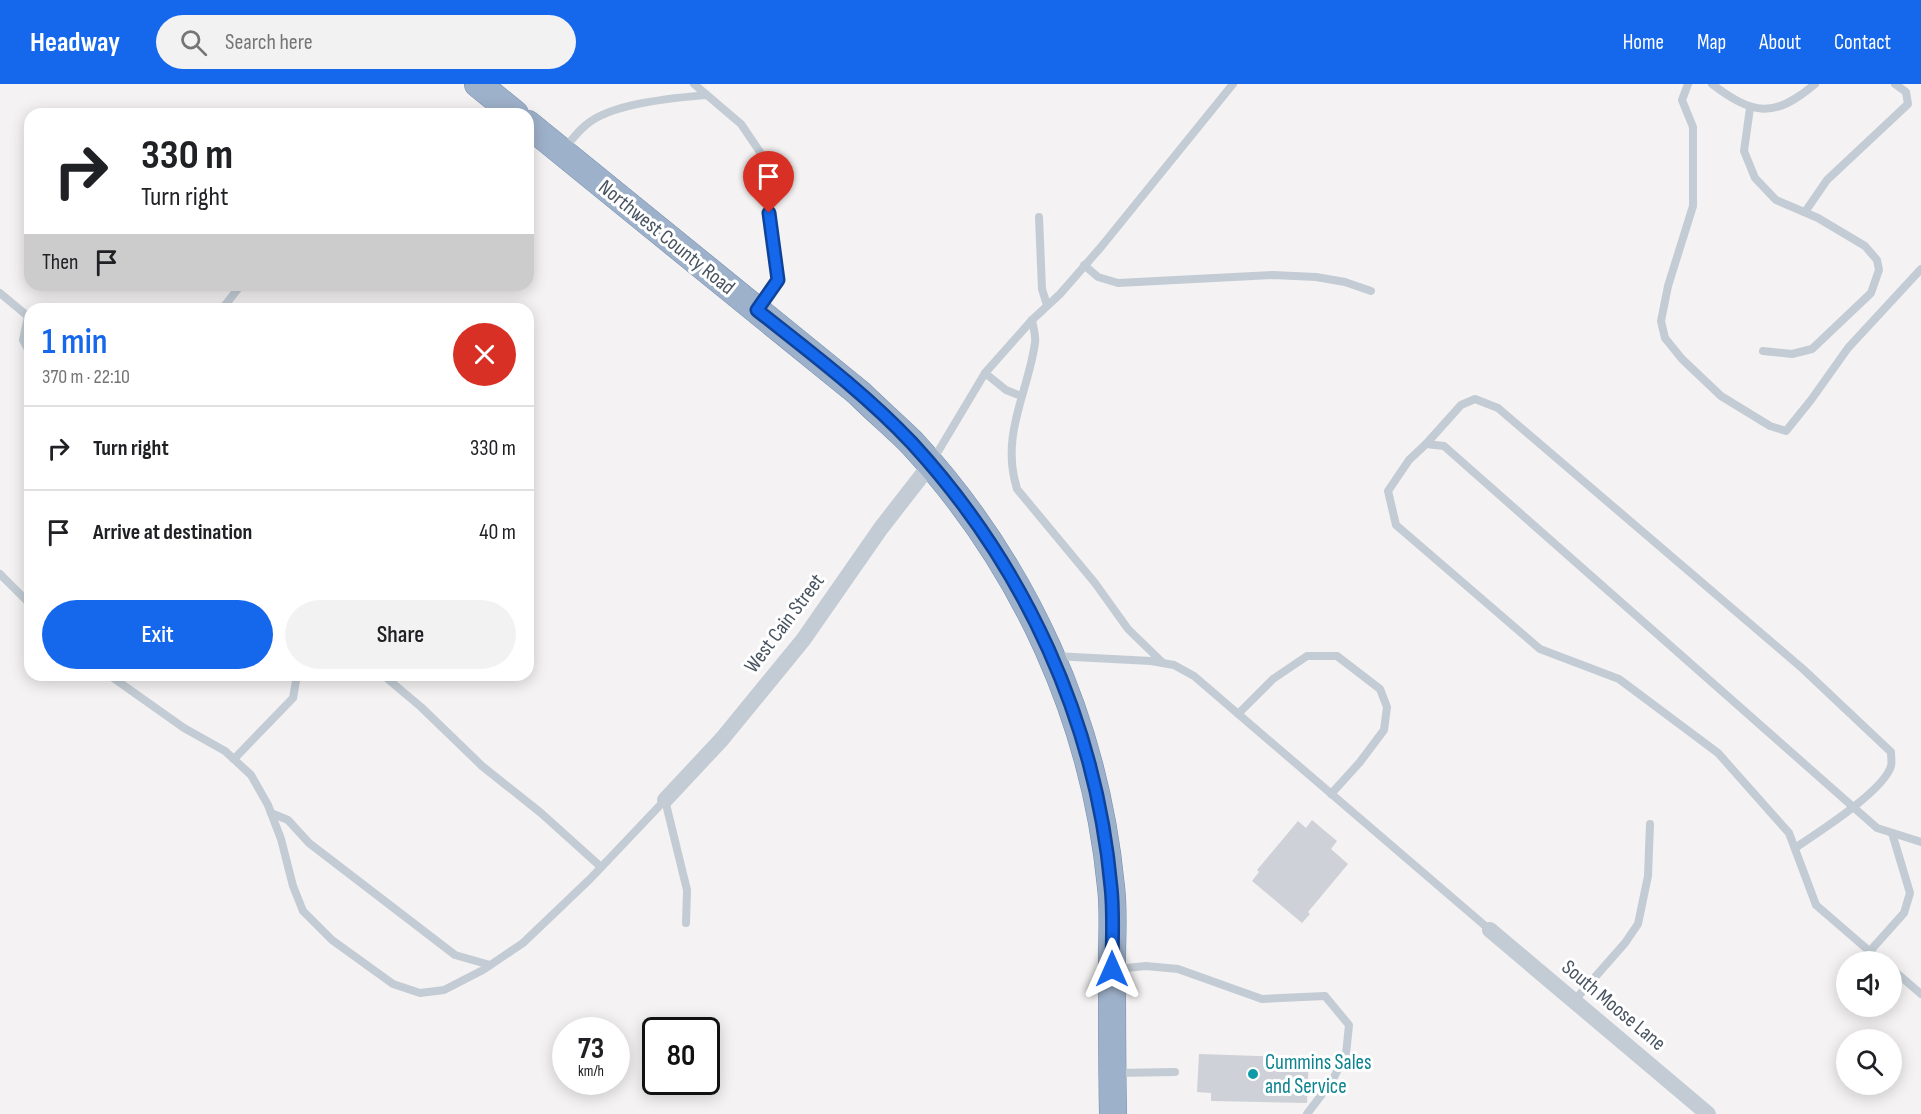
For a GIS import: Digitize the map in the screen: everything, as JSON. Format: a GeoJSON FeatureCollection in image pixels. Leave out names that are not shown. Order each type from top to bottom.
{"type":"FeatureCollection","features":[{"type":"Feature","properties":{"kind":"highway"},"geometry":{"type":"LineString","coordinates":[[478,84],[508,108]]}},
{"type":"Feature","properties":{"kind":"highway","name":"Northwest County Road"},"geometry":{"type":"LineString","coordinates":[[534,129],[859,393],[910,442],[930,465],[980,526],[1004,565],[1031,611],[1070,698],[1099,804],[1112,889],[1113,1114]]}},
{"type":"Feature","properties":{"kind":"street","name":"West Cain Street"},"geometry":{"type":"LineString","coordinates":[[665,800],[722,738],[803,640],[880,528],[930,465]]}},
{"type":"Feature","properties":{"kind":"street","name":"South Moose Lane"},"geometry":{"type":"LineString","coordinates":[[1490,930],[1708,1114]]}},
{"type":"Feature","properties":{"kind":"lane"},"geometry":{"type":"LineString","coordinates":[[694,84],[741,124],[760,152],[778,280],[757,310]]}},
{"type":"Feature","properties":{"kind":"lane"},"geometry":{"type":"LineString","coordinates":[[930,465],[985,373],[1101,247],[1233,84]]}},
{"type":"Feature","properties":{"kind":"lane"},"geometry":{"type":"LineString","coordinates":[[1688,84],[1682,100],[1693,127],[1693,206],[1668,286],[1661,321],[1665,338],[1682,359],[1721,396],[1770,426],[1786,431],[1848,348],[1921,269]]}},
{"type":"Feature","properties":{"kind":"lane"},"geometry":{"type":"LineString","coordinates":[[1712,84],[1728,97],[1750,108],[1764,110],[1784,106],[1815,84]]}},
{"type":"Feature","properties":{"kind":"lane"},"geometry":{"type":"LineString","coordinates":[[1805,212],[1827,180],[1908,104],[1905,92],[1895,84]]}},
{"type":"Feature","properties":{"kind":"lane"},"geometry":{"type":"LineString","coordinates":[[561,151],[587,123],[618,109],[664,99],[706,95]]}},
{"type":"Feature","properties":{"kind":"lane"},"geometry":{"type":"LineString","coordinates":[[1750,108],[1744,151],[1755,178],[1776,200],[1805,212],[1864,246],[1877,260],[1879,270],[1871,293],[1812,349],[1792,354],[1763,351]]}},
{"type":"Feature","properties":{"kind":"lane"},"geometry":{"type":"LineString","coordinates":[[1040,217],[1042,289],[1047,305]]}},
{"type":"Feature","properties":{"kind":"lane"},"geometry":{"type":"LineString","coordinates":[[1084,265],[1098,277],[1118,283],[1273,275],[1316,277],[1345,282],[1371,291]]}},
{"type":"Feature","properties":{"kind":"lane"},"geometry":{"type":"LineString","coordinates":[[227,303],[236,291]]}},
{"type":"Feature","properties":{"kind":"lane"},"geometry":{"type":"LineString","coordinates":[[0,292],[24,313]]}},
{"type":"Feature","properties":{"kind":"lane"},"geometry":{"type":"LineString","coordinates":[[1032,320],[1035,341],[1013,426],[1011,472],[1017,489],[1095,583],[1128,629],[1162,663]]}},
{"type":"Feature","properties":{"kind":"lane"},"geometry":{"type":"LineString","coordinates":[[985,373],[1006,390],[1021,396]]}},
{"type":"Feature","properties":{"kind":"lane"},"geometry":{"type":"LineString","coordinates":[[1795,848],[1853,807],[1881,783],[1891,766],[1891,752],[1803,669],[1498,408],[1475,399],[1461,405],[1409,460],[1388,491],[1396,525],[1540,649],[1619,679],[1718,753],[1789,833],[1816,905],[1870,951],[1904,913],[1910,893],[1892,833]]}},
{"type":"Feature","properties":{"kind":"lane"},"geometry":{"type":"LineString","coordinates":[[1426,444],[1444,446],[1877,828],[1921,842]]}},
{"type":"Feature","properties":{"kind":"lane"},"geometry":{"type":"LineString","coordinates":[[0,574],[24,598]]}},
{"type":"Feature","properties":{"kind":"lane"},"geometry":{"type":"LineString","coordinates":[[1053,656],[1162,663],[1174,665],[1194,675],[1490,930]]}},
{"type":"Feature","properties":{"kind":"lane"},"geometry":{"type":"LineString","coordinates":[[1238,714],[1273,679],[1307,656],[1337,656],[1380,689],[1387,707],[1384,730],[1360,762],[1331,794]]}},
{"type":"Feature","properties":{"kind":"lane"},"geometry":{"type":"LineString","coordinates":[[117,681],[184,728],[225,751],[251,775],[271,813],[281,839],[293,886],[303,911],[332,940],[393,984],[420,993],[444,990],[523,944],[665,800]]}},
{"type":"Feature","properties":{"kind":"lane"},"geometry":{"type":"LineString","coordinates":[[234,759],[293,698],[296,681]]}},
{"type":"Feature","properties":{"kind":"lane"},"geometry":{"type":"LineString","coordinates":[[390,681],[421,706],[482,766],[541,813],[601,867]]}},
{"type":"Feature","properties":{"kind":"lane"},"geometry":{"type":"LineString","coordinates":[[665,800],[687,890],[686,923]]}},
{"type":"Feature","properties":{"kind":"lane"},"geometry":{"type":"LineString","coordinates":[[271,813],[288,820],[309,843],[455,956],[490,965]]}},
{"type":"Feature","properties":{"kind":"lane"},"geometry":{"type":"LineString","coordinates":[[1574,1001],[1625,943],[1638,924],[1648,876],[1650,824]]}},
{"type":"Feature","properties":{"kind":"lane"},"geometry":{"type":"LineString","coordinates":[[1112,969],[1146,966],[1178,969],[1262,999],[1325,996],[1349,1025],[1346,1054],[1332,1081],[1306,1114]]}},
{"type":"Feature","properties":{"kind":"lane"},"geometry":{"type":"LineString","coordinates":[[1902,978],[1921,994]]}},
{"type":"Feature","properties":{"kind":"lane"},"geometry":{"type":"LineString","coordinates":[[1113,1073],[1175,1072]]}},
{"type":"Feature","properties":{"kind":"building"},"geometry":{"type":"Polygon","coordinates":[[[1312,820],[1337,841],[1331,849],[1348,864],[1308,912],[1310,914],[1302,923],[1252,881],[1259,872],[1257,870],[1298,821],[1306,828],[1312,820]]]}},
{"type":"Feature","properties":{"kind":"building","name":"Cummins Sales and Service"},"geometry":{"type":"Polygon","coordinates":[[[1199,1054],[1309,1056],[1307,1103],[1211,1101],[1211,1093],[1197,1092],[1199,1054]]]}},
{"type":"Feature","properties":{"kind":"place","name":"Cummins Sales and Service"},"geometry":{"type":"Point","coordinates":[1253,1074]}},
{"type":"Feature","properties":{"kind":"route"},"geometry":{"type":"LineString","coordinates":[[769,213],[778,280],[757,310],[859,393],[910,442],[930,465],[980,526],[1031,611],[1053,656],[1070,698],[1099,804],[1112,889],[1112,969]]}}]}
